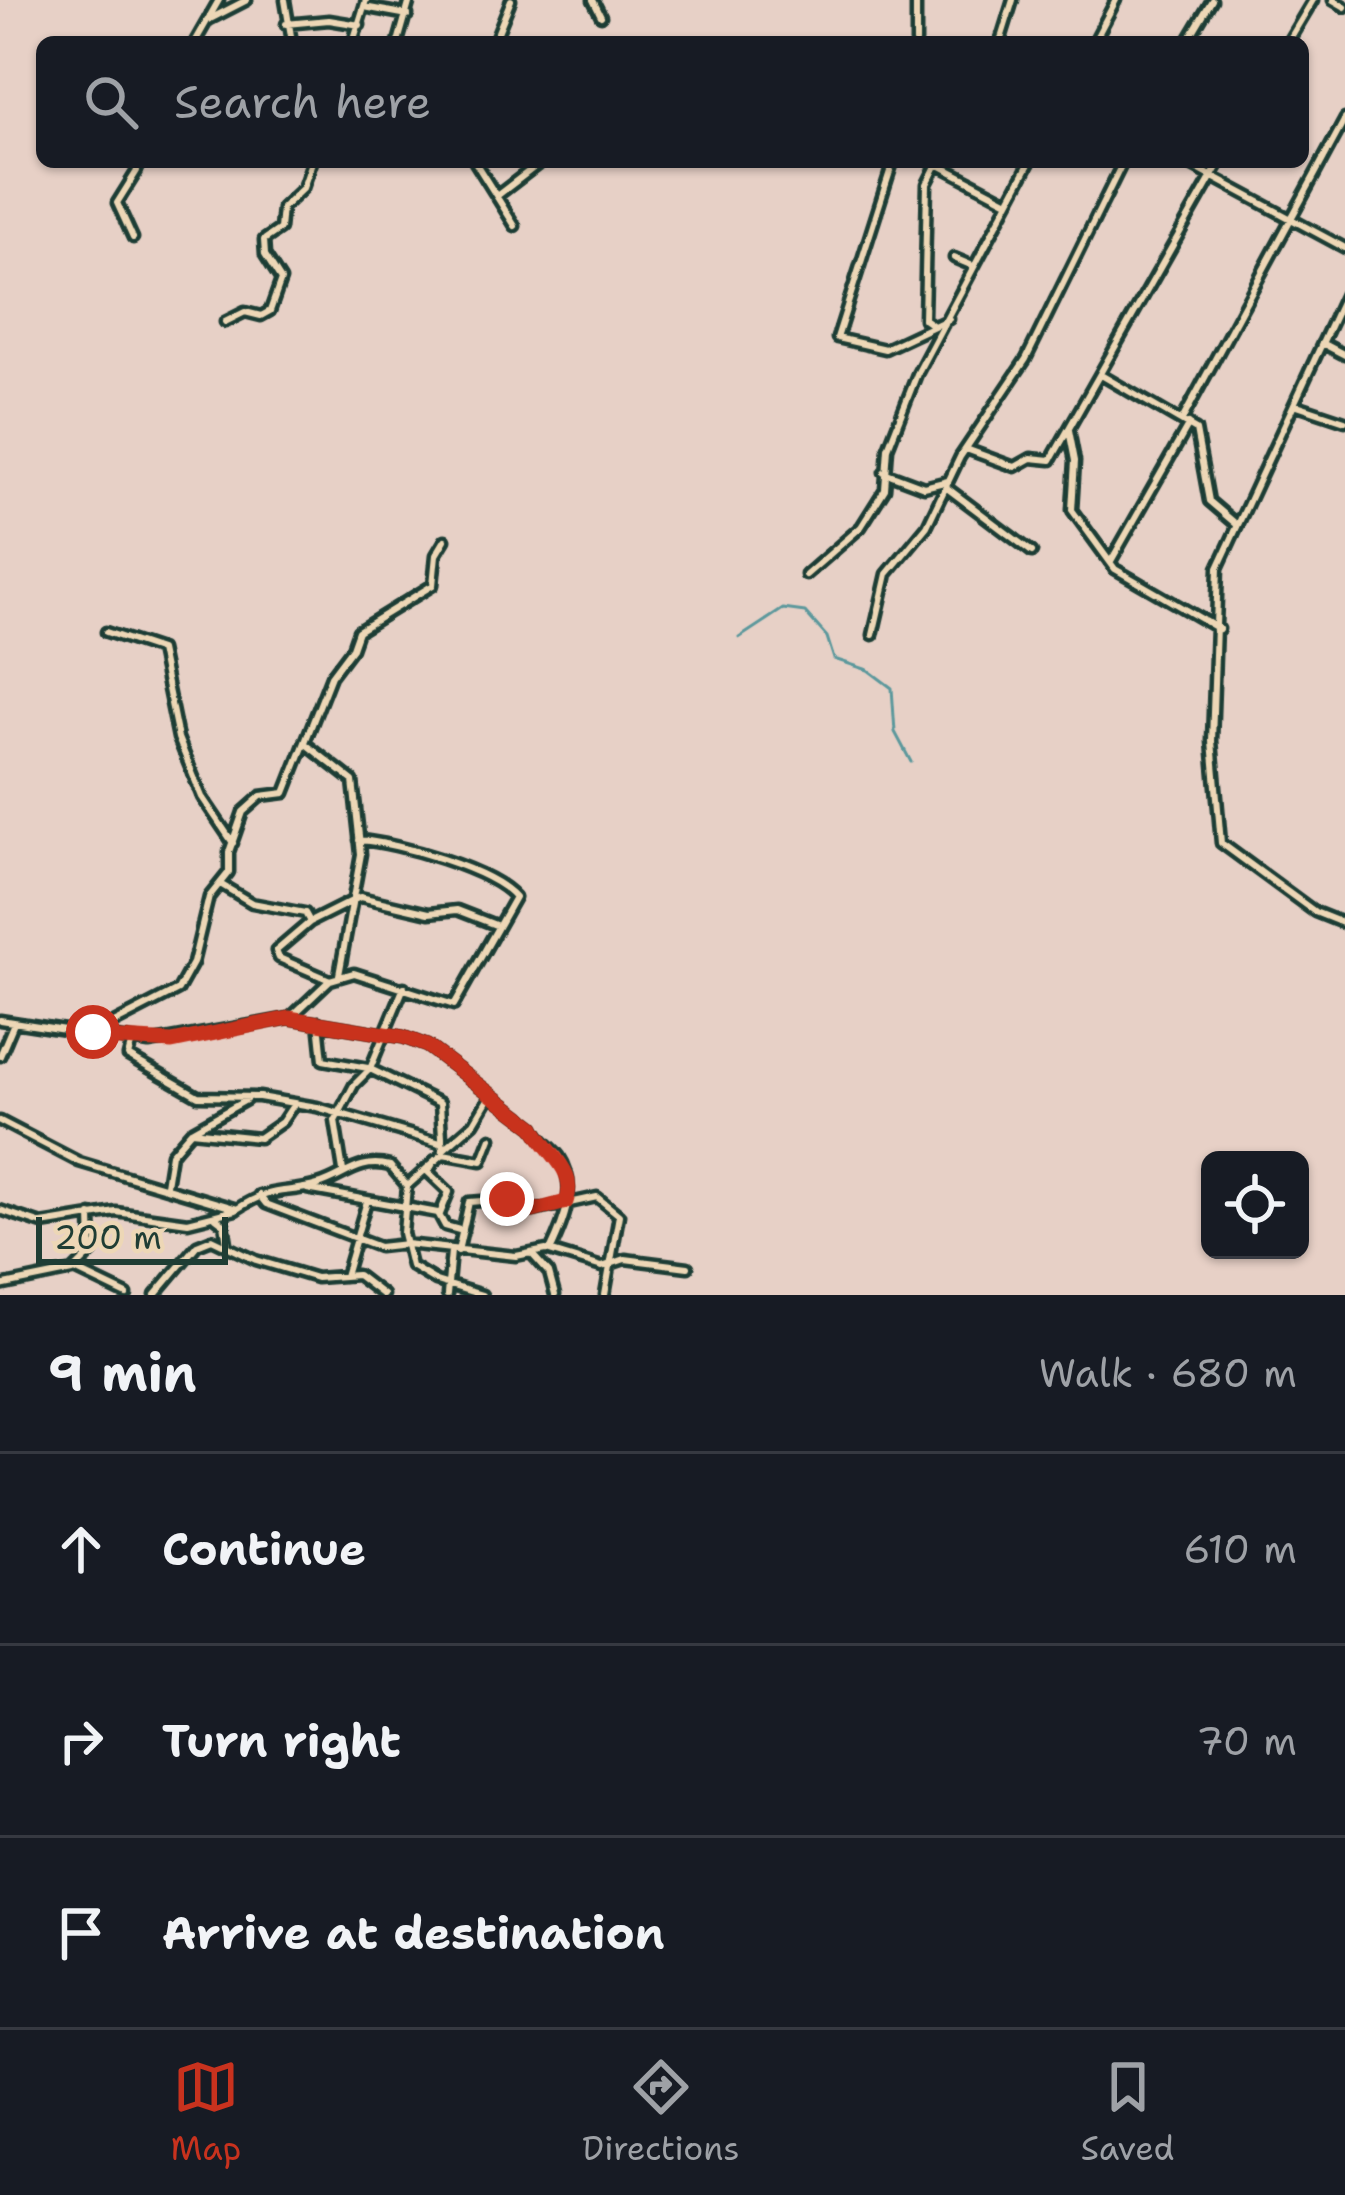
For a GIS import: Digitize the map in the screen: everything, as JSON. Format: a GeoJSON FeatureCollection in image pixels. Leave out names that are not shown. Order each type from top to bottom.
{"type":"FeatureCollection","features":[{"type":"Feature","properties":{"kind":"street"},"geometry":{"type":"LineString","coordinates":[[199,36],[219,0]]}},
{"type":"Feature","properties":{"kind":"street"},"geometry":{"type":"LineString","coordinates":[[207,22],[247,0]]}},
{"type":"Feature","properties":{"kind":"street"},"geometry":{"type":"LineString","coordinates":[[285,0],[290,36]]}},
{"type":"Feature","properties":{"kind":"street"},"geometry":{"type":"LineString","coordinates":[[400,36],[410,0]]}},
{"type":"Feature","properties":{"kind":"street"},"geometry":{"type":"LineString","coordinates":[[593,0],[601,16]]}},
{"type":"Feature","properties":{"kind":"street"},"geometry":{"type":"LineString","coordinates":[[916,0],[916,36]]}},
{"type":"Feature","properties":{"kind":"street"},"geometry":{"type":"LineString","coordinates":[[1005,36],[1013,0]]}},
{"type":"Feature","properties":{"kind":"street"},"geometry":{"type":"LineString","coordinates":[[1097,36],[1116,0]]}},
{"type":"Feature","properties":{"kind":"street"},"geometry":{"type":"LineString","coordinates":[[1191,36],[1212,0]]}},
{"type":"Feature","properties":{"kind":"street"},"geometry":{"type":"LineString","coordinates":[[1292,36],[1313,0]]}},
{"type":"Feature","properties":{"kind":"street"},"geometry":{"type":"LineString","coordinates":[[1334,0],[1345,7]]}},
{"type":"Feature","properties":{"kind":"street"},"geometry":{"type":"LineString","coordinates":[[496,36],[507,1]]}},
{"type":"Feature","properties":{"kind":"street"},"geometry":{"type":"LineString","coordinates":[[355,36],[365,4],[407,15]]}},
{"type":"Feature","properties":{"kind":"street"},"geometry":{"type":"LineString","coordinates":[[286,24],[329,20],[360,25]]}},
{"type":"Feature","properties":{"kind":"street"},"geometry":{"type":"LineString","coordinates":[[1111,561],[1345,119]]}},
{"type":"Feature","properties":{"kind":"street"},"geometry":{"type":"LineString","coordinates":[[133,238],[117,202],[136,168]]}},
{"type":"Feature","properties":{"kind":"street"},"geometry":{"type":"LineString","coordinates":[[225,322],[245,312],[261,316],[270,311],[281,280],[265,255],[264,240],[280,229],[282,208],[303,188],[310,168]]}},
{"type":"Feature","properties":{"kind":"street"},"geometry":{"type":"LineString","coordinates":[[480,168],[514,226]]}},
{"type":"Feature","properties":{"kind":"street"},"geometry":{"type":"LineString","coordinates":[[498,195],[533,168]]}},
{"type":"Feature","properties":{"kind":"street"},"geometry":{"type":"LineString","coordinates":[[891,168],[837,338],[885,349],[949,319]]}},
{"type":"Feature","properties":{"kind":"street"},"geometry":{"type":"LineString","coordinates":[[931,324],[924,319],[927,191],[936,168]]}},
{"type":"Feature","properties":{"kind":"street"},"geometry":{"type":"LineString","coordinates":[[947,168],[1008,201]]}},
{"type":"Feature","properties":{"kind":"street"},"geometry":{"type":"LineString","coordinates":[[806,574],[861,526],[886,489],[884,472],[903,408],[1027,168]]}},
{"type":"Feature","properties":{"kind":"street"},"geometry":{"type":"LineString","coordinates":[[873,635],[887,574],[928,526],[965,449],[1033,346],[1120,168]]}},
{"type":"Feature","properties":{"kind":"street"},"geometry":{"type":"LineString","coordinates":[[1196,168],[1345,248]]}},
{"type":"Feature","properties":{"kind":"street"},"geometry":{"type":"LineString","coordinates":[[965,449],[1015,467],[1031,458],[1047,464],[1216,168]]}},
{"type":"Feature","properties":{"kind":"street"},"geometry":{"type":"LineString","coordinates":[[954,258],[974,267]]}},
{"type":"Feature","properties":{"kind":"street"},"geometry":{"type":"LineString","coordinates":[[1345,293],[1235,524],[1216,578],[1219,629],[1212,742],[1220,788],[1216,833],[1253,870],[1315,912],[1345,924]]}},
{"type":"Feature","properties":{"kind":"street"},"geometry":{"type":"LineString","coordinates":[[1322,343],[1345,355]]}},
{"type":"Feature","properties":{"kind":"street"},"geometry":{"type":"LineString","coordinates":[[1101,375],[1185,422],[1198,435],[1209,501],[1235,524]]}},
{"type":"Feature","properties":{"kind":"street"},"geometry":{"type":"LineString","coordinates":[[1294,404],[1345,421]]}},
{"type":"Feature","properties":{"kind":"street"},"geometry":{"type":"LineString","coordinates":[[1069,427],[1076,460],[1072,510],[1121,576],[1219,629]]}},
{"type":"Feature","properties":{"kind":"street"},"geometry":{"type":"LineString","coordinates":[[884,472],[924,487],[948,484],[1033,552]]}},
{"type":"Feature","properties":{"kind":"street"},"geometry":{"type":"LineString","coordinates":[[87,1037],[178,990],[193,963],[208,899],[229,872],[243,812],[255,800],[285,793],[331,676],[352,649],[358,631],[434,584],[436,555],[446,541]]}},
{"type":"Feature","properties":{"kind":"street"},"geometry":{"type":"LineString","coordinates":[[106,632],[160,650],[179,740],[202,797],[233,843]]}},
{"type":"Feature","properties":{"kind":"street"},"geometry":{"type":"LineString","coordinates":[[307,745],[352,778],[359,840],[339,975]]}},
{"type":"Feature","properties":{"kind":"street"},"geometry":{"type":"LineString","coordinates":[[289,1018],[339,975],[364,975],[454,1006],[512,892],[424,852],[359,840]]}},
{"type":"Feature","properties":{"kind":"street"},"geometry":{"type":"LineString","coordinates":[[219,884],[252,903],[305,913],[310,922]]}},
{"type":"Feature","properties":{"kind":"street"},"geometry":{"type":"LineString","coordinates":[[330,980],[276,954],[281,944],[310,922],[352,898],[394,901],[429,913],[457,910],[498,926]]}},
{"type":"Feature","properties":{"kind":"street"},"geometry":{"type":"LineString","coordinates":[[343,1171],[335,1116],[370,1069],[404,986]]}},
{"type":"Feature","properties":{"kind":"street"},"geometry":{"type":"LineString","coordinates":[[0,1020],[87,1037],[172,1042],[289,1018],[427,1046],[534,1127],[541,1143],[559,1156],[570,1190],[550,1251]]}},
{"type":"Feature","properties":{"kind":"street"},"geometry":{"type":"LineString","coordinates":[[319,1022],[323,1060],[370,1069],[440,1102],[442,1149],[428,1172],[449,1192],[440,1214],[445,1226],[464,1231]]}},
{"type":"Feature","properties":{"kind":"street"},"geometry":{"type":"LineString","coordinates":[[0,1056],[14,1023]]}},
{"type":"Feature","properties":{"kind":"street"},"geometry":{"type":"LineString","coordinates":[[132,1041],[128,1056],[198,1096],[294,1104],[482,1161],[491,1138]]}},
{"type":"Feature","properties":{"kind":"street"},"geometry":{"type":"LineString","coordinates":[[482,1295],[414,1269],[406,1244],[407,1181],[474,1124],[490,1096]]}},
{"type":"Feature","properties":{"kind":"street"},"geometry":{"type":"LineString","coordinates":[[166,1185],[171,1154],[191,1130],[249,1097]]}},
{"type":"Feature","properties":{"kind":"street"},"geometry":{"type":"LineString","coordinates":[[191,1130],[259,1138],[283,1122],[294,1104]]}},
{"type":"Feature","properties":{"kind":"street"},"geometry":{"type":"LineString","coordinates":[[0,1121],[79,1162],[237,1209]]}},
{"type":"Feature","properties":{"kind":"street"},"geometry":{"type":"LineString","coordinates":[[0,1210],[42,1224],[116,1212],[188,1222],[216,1218],[259,1195],[304,1187],[343,1171],[384,1164],[407,1181]]}},
{"type":"Feature","properties":{"kind":"street"},"geometry":{"type":"LineString","coordinates":[[304,1187],[440,1214]]}},
{"type":"Feature","properties":{"kind":"street"},"geometry":{"type":"LineString","coordinates":[[259,1195],[266,1204],[379,1247],[406,1244],[455,1251],[550,1251],[608,1267],[626,1258],[688,1267]]}},
{"type":"Feature","properties":{"kind":"street"},"geometry":{"type":"LineString","coordinates":[[446,1295],[470,1202],[507,1199],[533,1211],[597,1197],[617,1208],[605,1295]]}},
{"type":"Feature","properties":{"kind":"street"},"geometry":{"type":"LineString","coordinates":[[345,1276],[367,1201]]}},
{"type":"Feature","properties":{"kind":"street"},"geometry":{"type":"LineString","coordinates":[[0,1286],[75,1270],[92,1252],[91,1215]]}},
{"type":"Feature","properties":{"kind":"street"},"geometry":{"type":"LineString","coordinates":[[216,1218],[224,1224],[227,1243]]}},
{"type":"Feature","properties":{"kind":"street"},"geometry":{"type":"LineString","coordinates":[[155,1295],[201,1243],[227,1243],[256,1260],[316,1278],[361,1277],[383,1295]]}},
{"type":"Feature","properties":{"kind":"street"},"geometry":{"type":"LineString","coordinates":[[530,1252],[549,1273],[555,1295]]}},
{"type":"Feature","properties":{"kind":"street"},"geometry":{"type":"LineString","coordinates":[[75,1270],[127,1295]]}},
{"type":"Feature","properties":{"kind":"street"},"geometry":{"type":"LineString","coordinates":[[361,1277],[365,1295]]}},
{"type":"Feature","properties":{"kind":"waterway"},"geometry":{"type":"LineString","coordinates":[[739,638],[783,609],[805,612],[827,637],[834,659],[868,670],[892,688],[895,732],[911,762]]}},
{"type":"Feature","properties":{"kind":"route"},"geometry":{"type":"LineString","coordinates":[[93,1032],[87,1037],[172,1042],[289,1018],[423,1044],[474,1087],[534,1127],[541,1143],[560,1159],[570,1190],[566,1202],[533,1211],[507,1199]]}}]}
